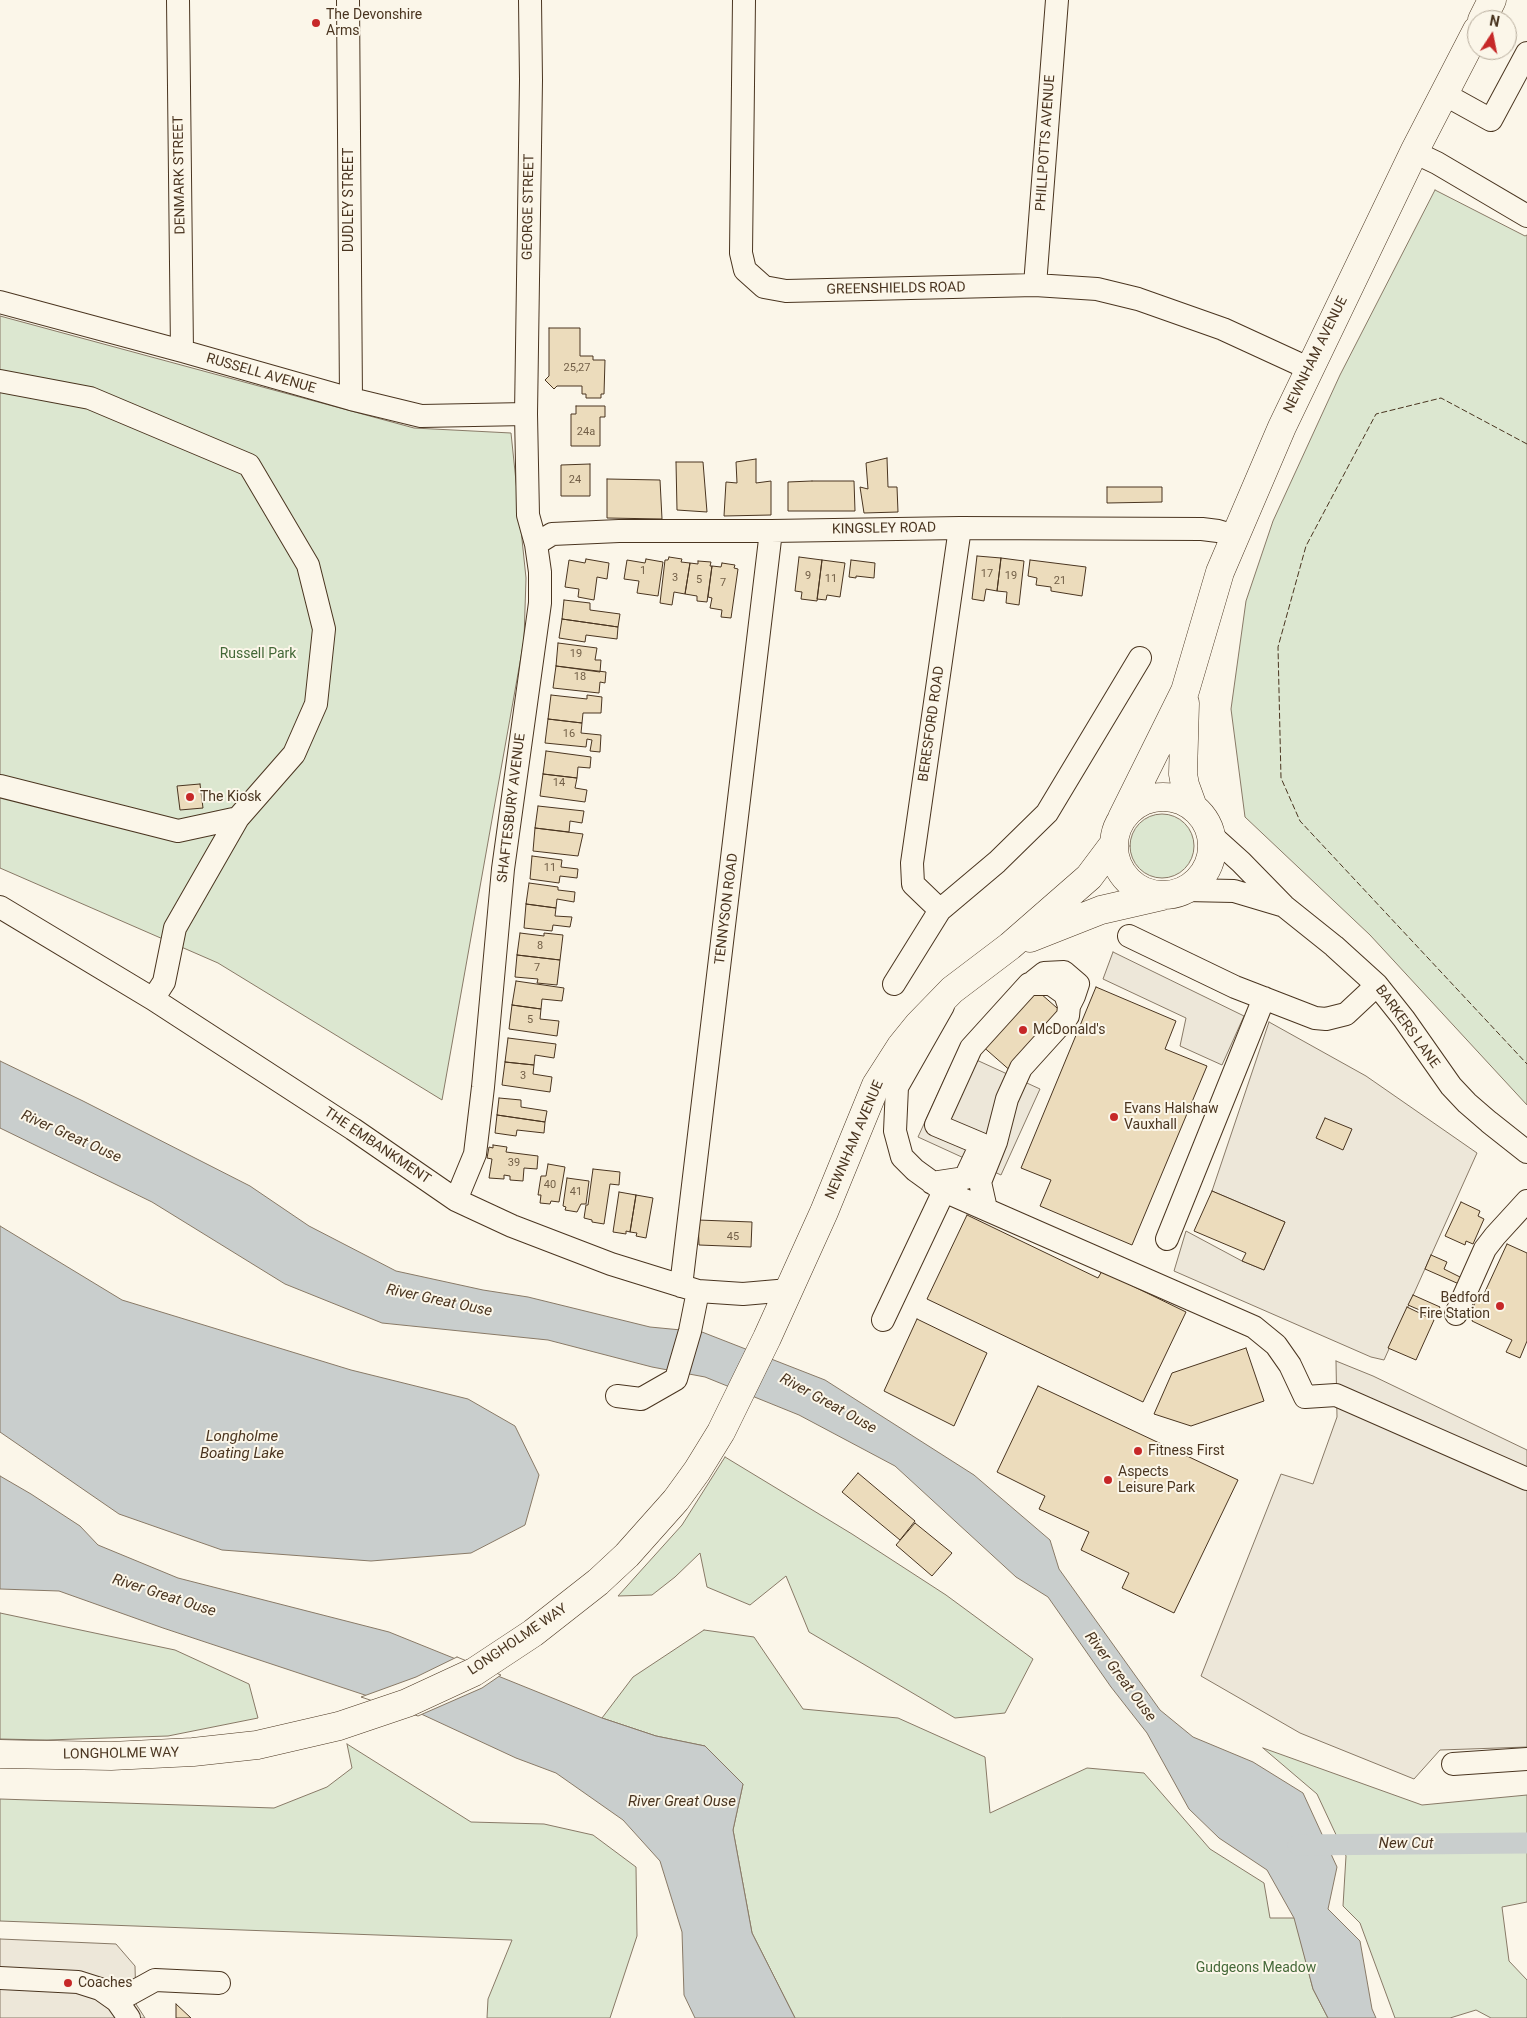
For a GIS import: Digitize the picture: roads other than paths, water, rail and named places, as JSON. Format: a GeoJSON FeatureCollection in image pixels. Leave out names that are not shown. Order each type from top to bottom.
{"type":"FeatureCollection","features":[{"type":"Feature","properties":{"kind":"main road","name":"NEWNHAM AVENUE"},"geometry":{"type":"LineString","coordinates":[[1122,818],[1185,691],[1209,605],[1264,467],[1414,152],[1467,49]]}},
{"type":"Feature","properties":{"kind":"main road","name":"NEWNHAM AVENUE"},"geometry":{"type":"LineString","coordinates":[[1185,691],[1183,774],[1193,807]]}},
{"type":"Feature","properties":{"kind":"main road"},"geometry":{"type":"LineString","coordinates":[[1156,797],[1182,800],[1193,807],[1204,820],[1211,835],[1210,861],[1205,872],[1196,882],[1175,893],[1151,894],[1138,889],[1128,881],[1117,864],[1113,845],[1115,830],[1122,818],[1133,806],[1143,800],[1156,797]]}},
{"type":"Feature","properties":{"kind":"main road","name":"NEWNHAM AVENUE"},"geometry":{"type":"LineString","coordinates":[[788,1290],[846,1161],[876,1086],[901,1046],[918,1024],[952,990],[1010,946],[1089,877],[1113,845]]}},
{"type":"Feature","properties":{"kind":"main road","name":"NEWNHAM AVENUE"},"geometry":{"type":"LineString","coordinates":[[1010,946],[1100,910],[1175,893]]}},
{"type":"Feature","properties":{"kind":"main road","name":"LONGHOLME WAY"},"geometry":{"type":"LineString","coordinates":[[0,1754],[154,1755],[257,1745],[339,1726],[390,1709],[443,1688],[474,1672],[533,1633],[598,1582],[627,1555],[676,1500],[697,1471],[721,1432],[788,1290]]}},
{"type":"Feature","properties":{"kind":"street","name":"DENMARK STREET"},"geometry":{"type":"LineString","coordinates":[[178,0],[182,351]]}},
{"type":"Feature","properties":{"kind":"street","name":"DUDLEY STREET"},"geometry":{"type":"LineString","coordinates":[[348,0],[351,400]]}},
{"type":"Feature","properties":{"kind":"street","name":"GEORGE STREET"},"geometry":{"type":"LineString","coordinates":[[526,414],[531,80],[530,0]]}},
{"type":"Feature","properties":{"kind":"street","name":"GREENSHIELDS ROAD"},"geometry":{"type":"LineString","coordinates":[[744,0],[741,252],[744,270],[764,287],[786,292],[1035,285],[1097,289],[1138,299],[1223,329],[1310,369]]}},
{"type":"Feature","properties":{"kind":"street","name":"PHILLPOTTS AVENUE"},"geometry":{"type":"LineString","coordinates":[[1035,285],[1057,0]]}},
{"type":"Feature","properties":{"kind":"street"},"geometry":{"type":"LineString","coordinates":[[1444,94],[1491,120],[1527,53]]}},
{"type":"Feature","properties":{"kind":"street"},"geometry":{"type":"LineString","coordinates":[[1414,152],[1437,163],[1527,216]]}},
{"type":"Feature","properties":{"kind":"street","name":"RUSSELL AVENUE"},"geometry":{"type":"LineString","coordinates":[[0,302],[182,351],[351,400],[421,416],[526,414]]}},
{"type":"Feature","properties":{"kind":"street"},"geometry":{"type":"LineString","coordinates":[[0,381],[90,398],[249,465],[308,565],[324,629],[316,704],[294,754],[238,818],[175,928],[164,982],[153,999]]}},
{"type":"Feature","properties":{"kind":"street","name":"SHAFTESBURY AVENUE"},"geometry":{"type":"LineString","coordinates":[[456,1200],[475,1154],[504,869],[540,603],[540,572],[536,544],[528,515],[526,414]]}},
{"type":"Feature","properties":{"kind":"street","name":"KINGSLEY ROAD"},"geometry":{"type":"LineString","coordinates":[[536,544],[552,534],[619,531],[960,528],[1202,529],[1235,536]]}},
{"type":"Feature","properties":{"kind":"street","name":"BERESFORD ROAD"},"geometry":{"type":"LineString","coordinates":[[940,910],[913,884],[912,863],[960,528]]}},
{"type":"Feature","properties":{"kind":"street","name":"TENNYSON ROAD"},"geometry":{"type":"LineString","coordinates":[[617,1396],[641,1400],[676,1379],[690,1331],[689,1289],[771,531]]}},
{"type":"Feature","properties":{"kind":"street"},"geometry":{"type":"LineString","coordinates":[[894,984],[940,910],[997,862],[1047,813],[1140,658]]}},
{"type":"Feature","properties":{"kind":"street"},"geometry":{"type":"LineString","coordinates":[[0,786],[178,831],[238,818]]}},
{"type":"Feature","properties":{"kind":"street","name":"BARKERS LANE"},"geometry":{"type":"LineString","coordinates":[[1211,835],[1242,862],[1284,906],[1334,946],[1377,985],[1404,1019],[1438,1070],[1456,1092],[1481,1116],[1527,1152]]}},
{"type":"Feature","properties":{"kind":"street","name":"BARKERS LANE"},"geometry":{"type":"LineString","coordinates":[[1175,893],[1234,891],[1284,906]]}},
{"type":"Feature","properties":{"kind":"street","name":"THE EMBANKMENT"},"geometry":{"type":"LineString","coordinates":[[0,907],[153,999],[353,1129],[456,1200],[512,1226],[610,1264],[689,1289],[743,1294],[788,1290]]}},
{"type":"Feature","properties":{"kind":"street"},"geometry":{"type":"LineString","coordinates":[[1129,936],[1235,987],[1315,1018],[1326,1019],[1346,1014],[1377,985]]}},
{"type":"Feature","properties":{"kind":"street"},"geometry":{"type":"LineString","coordinates":[[883,1320],[938,1187],[966,1178],[981,1144],[936,1125],[971,1048],[1029,984],[1051,984],[1064,994],[1069,1006],[1068,1016],[1021,1068],[1007,1099],[996,1142],[980,1182],[986,1209]]}},
{"type":"Feature","properties":{"kind":"street"},"geometry":{"type":"LineString","coordinates":[[952,990],[897,1087],[895,1131],[902,1157],[938,1187],[1254,1327],[1276,1344],[1290,1365],[1305,1397],[1336,1394],[1527,1479]]}},
{"type":"Feature","properties":{"kind":"street"},"geometry":{"type":"LineString","coordinates":[[1167,1238],[1264,998]]}},
{"type":"Feature","properties":{"kind":"street"},"geometry":{"type":"LineString","coordinates":[[1456,1314],[1485,1249],[1527,1201]]}},
{"type":"Feature","properties":{"kind":"street"},"geometry":{"type":"LineString","coordinates":[[1453,1764],[1527,1759]]}},
{"type":"Feature","properties":{"kind":"street"},"geometry":{"type":"LineString","coordinates":[[0,1978],[78,1982],[100,1989],[123,2010],[155,1980],[219,1983]]}},
{"type":"Feature","properties":{"kind":"water","name":"River Great Ouse"},"geometry":{"type":"Polygon","coordinates":[[[0,1061],[250,1186],[309,1226],[396,1271],[483,1290],[528,1297],[650,1327],[702,1332],[825,1380],[974,1475],[1050,1540],[1059,1569],[1160,1710],[1193,1737],[1253,1762],[1303,1793],[1337,1867],[1328,1909],[1360,1941],[1372,2009],[1376,2018],[1328,2018],[1313,1989],[1294,1918],[1267,1870],[1219,1838],[1189,1809],[1147,1733],[1111,1687],[1048,1597],[1016,1577],[895,1466],[799,1415],[705,1377],[652,1367],[548,1340],[382,1323],[285,1284],[152,1202],[0,1128],[0,1061]]]}},
{"type":"Feature","properties":{"kind":"water","name":"Longholme Boating Lake"},"geometry":{"type":"Polygon","coordinates":[[[0,1226],[122,1300],[351,1370],[468,1399],[515,1426],[539,1475],[525,1525],[471,1553],[371,1561],[222,1550],[119,1514],[0,1432],[0,1226]]]}},
{"type":"Feature","properties":{"kind":"water","name":"River Great Ouse"},"geometry":{"type":"Polygon","coordinates":[[[0,1476],[80,1526],[98,1545],[178,1578],[389,1632],[602,1718],[656,1736],[705,1746],[743,1784],[733,1830],[752,1933],[795,2018],[695,2018],[684,1995],[682,1932],[660,1861],[623,1820],[556,1773],[516,1758],[419,1713],[163,1628],[59,1591],[0,1589],[0,1476]]]}},
{"type":"Feature","properties":{"kind":"waterway","name":"New Cut"},"geometry":{"type":"LineString","coordinates":[[1298,1845],[1527,1843]]}},
{"type":"Feature","properties":{"kind":"place","name":"The Devonshire Arms"},"geometry":{"type":"Point","coordinates":[316,23]}},
{"type":"Feature","properties":{"kind":"place","name":"The Kiosk"},"geometry":{"type":"Point","coordinates":[190,797]}},
{"type":"Feature","properties":{"kind":"place","name":"McDonald's"},"geometry":{"type":"Point","coordinates":[1023,1030]}},
{"type":"Feature","properties":{"kind":"place","name":"Evans Halshaw Vauxhall"},"geometry":{"type":"Point","coordinates":[1114,1117]}},
{"type":"Feature","properties":{"kind":"place","name":"Bedford Fire Station"},"geometry":{"type":"Point","coordinates":[1500,1306]}},
{"type":"Feature","properties":{"kind":"place","name":"Fitness First"},"geometry":{"type":"Point","coordinates":[1138,1451]}},
{"type":"Feature","properties":{"kind":"place","name":"Aspects Leisure Park"},"geometry":{"type":"Point","coordinates":[1108,1480]}},
{"type":"Feature","properties":{"kind":"place","name":"Coaches"},"geometry":{"type":"Point","coordinates":[68,1983]}},
{"type":"Feature","properties":{"kind":"park label","name":"Russell Park"},"geometry":{"type":"Point","coordinates":[258,654]}},
{"type":"Feature","properties":{"kind":"park label","name":"Gudgeons Meadow"},"geometry":{"type":"Point","coordinates":[1256,1968]}}]}
